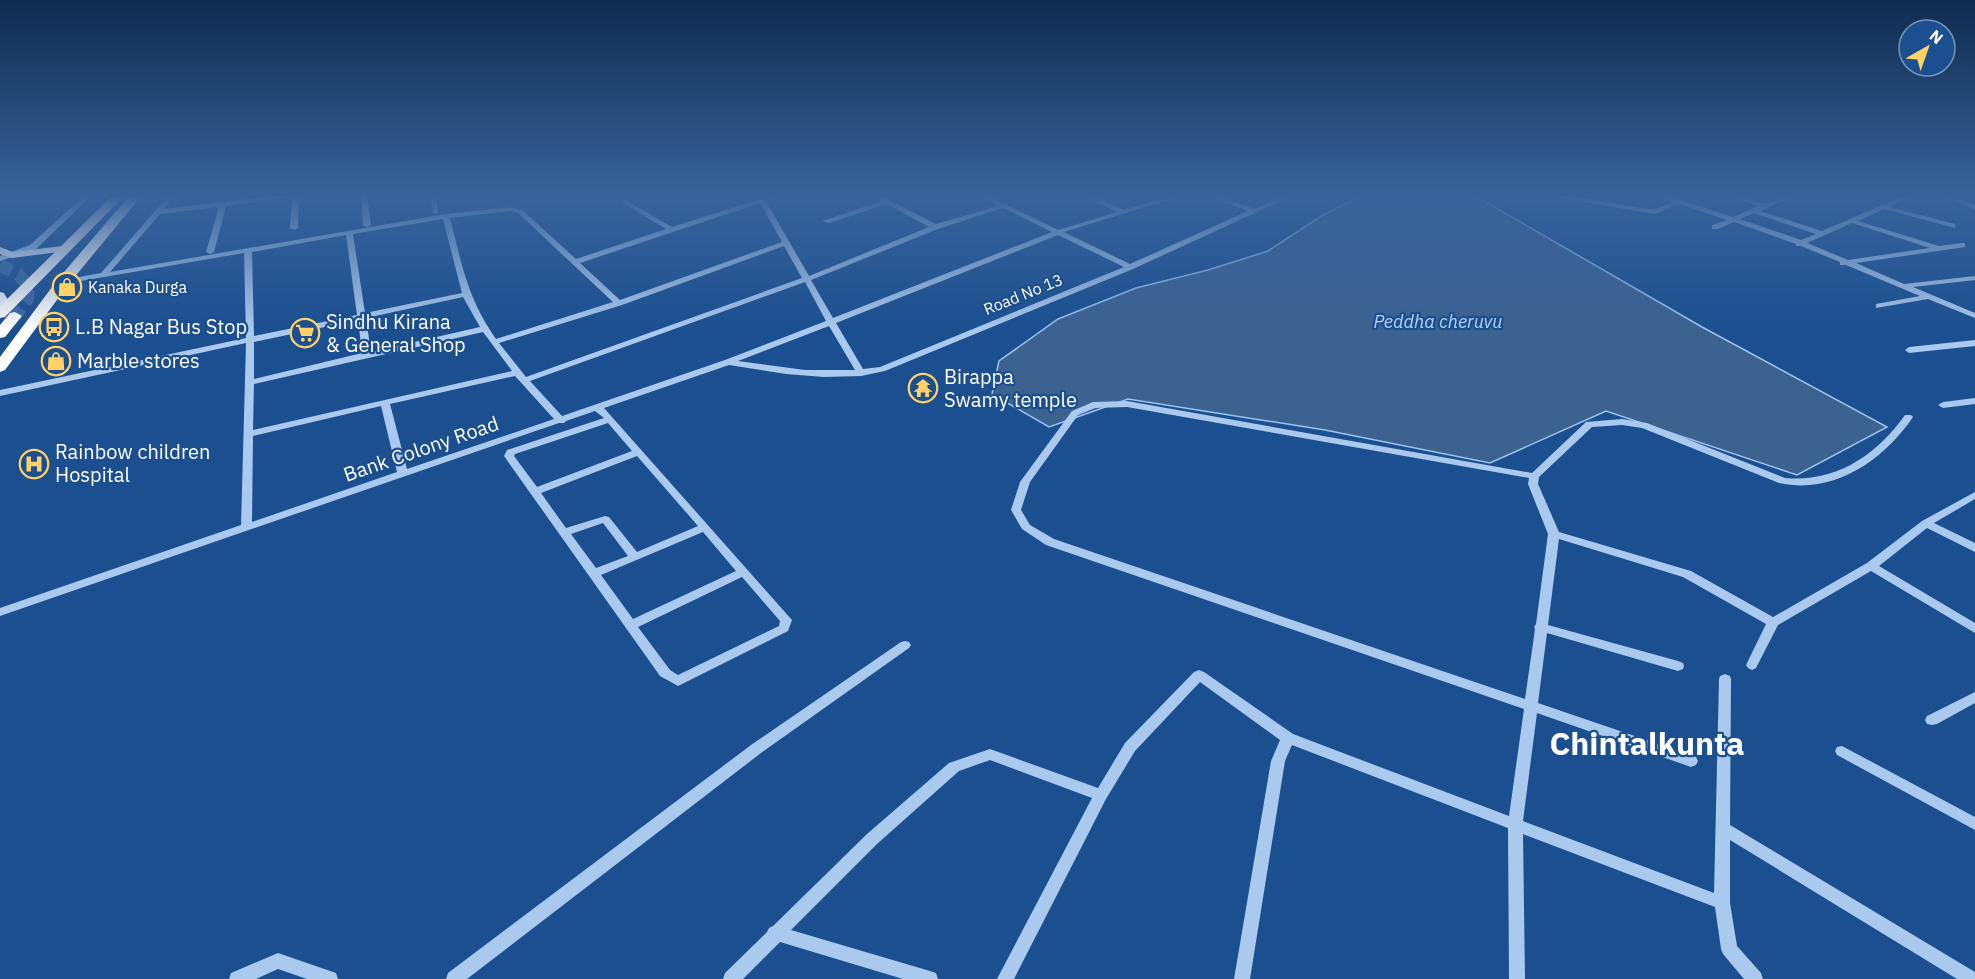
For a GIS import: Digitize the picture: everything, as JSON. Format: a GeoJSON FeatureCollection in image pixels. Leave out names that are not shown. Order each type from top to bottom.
{"type":"FeatureCollection","features":[{"type":"Feature","properties":{"kind":"highway"},"geometry":{"type":"LineString","coordinates":[[0,334],[5,308],[72,240]]}},
{"type":"Feature","properties":{"kind":"highway"},"geometry":{"type":"LineString","coordinates":[[0,367],[67,277],[98,240]]}},
{"type":"Feature","properties":{"kind":"main road"},"geometry":{"type":"LineString","coordinates":[[0,250],[12,255],[62,249]]}},
{"type":"Feature","properties":{"kind":"street"},"geometry":{"type":"LineString","coordinates":[[0,259],[33,247],[41,240]]}},
{"type":"Feature","properties":{"kind":"street"},"geometry":{"type":"LineString","coordinates":[[104,274],[135,240]]}},
{"type":"Feature","properties":{"kind":"street"},"geometry":{"type":"LineString","coordinates":[[210,252],[213,240]]}},
{"type":"Feature","properties":{"kind":"street"},"geometry":{"type":"LineString","coordinates":[[67,277],[104,274],[309,240]]}},
{"type":"Feature","properties":{"kind":"street"},"geometry":{"type":"LineString","coordinates":[[350,240],[367,355]]}},
{"type":"Feature","properties":{"kind":"street"},"geometry":{"type":"LineString","coordinates":[[452,240],[466,294],[484,329],[561,421]]}},
{"type":"Feature","properties":{"kind":"street"},"geometry":{"type":"LineString","coordinates":[[550,240],[619,303]]}},
{"type":"Feature","properties":{"kind":"street"},"geometry":{"type":"LineString","coordinates":[[574,262],[642,240]]}},
{"type":"Feature","properties":{"kind":"street"},"geometry":{"type":"LineString","coordinates":[[784,240],[861,373]]}},
{"type":"Feature","properties":{"kind":"street"},"geometry":{"type":"LineString","coordinates":[[525,380],[807,279],[904,240]]}},
{"type":"Feature","properties":{"kind":"street"},"geometry":{"type":"LineString","coordinates":[[728,362],[1039,240]]}},
{"type":"Feature","properties":{"kind":"street"},"geometry":{"type":"LineString","coordinates":[[1074,240],[1130,267]]}},
{"type":"Feature","properties":{"kind":"street","name":"Road No 13"},"geometry":{"type":"LineString","coordinates":[[861,373],[882,369],[1130,267],[1190,240]]}},
{"type":"Feature","properties":{"kind":"street"},"geometry":{"type":"LineString","coordinates":[[1791,240],[1975,316]]}},
{"type":"Feature","properties":{"kind":"street"},"geometry":{"type":"LineString","coordinates":[[1799,244],[1809,240]]}},
{"type":"Feature","properties":{"kind":"street"},"geometry":{"type":"LineString","coordinates":[[1912,240],[1939,248]]}},
{"type":"Feature","properties":{"kind":"street"},"geometry":{"type":"LineString","coordinates":[[494,342],[619,303],[786,243]]}},
{"type":"Feature","properties":{"kind":"street"},"geometry":{"type":"LineString","coordinates":[[1843,263],[1962,245]]}},
{"type":"Feature","properties":{"kind":"street"},"geometry":{"type":"LineString","coordinates":[[246,528],[250,340],[248,250]]}},
{"type":"Feature","properties":{"kind":"street"},"geometry":{"type":"LineString","coordinates":[[1904,286],[1975,278]]}},
{"type":"Feature","properties":{"kind":"street"},"geometry":{"type":"LineString","coordinates":[[0,393],[466,294]]}},
{"type":"Feature","properties":{"kind":"street"},"geometry":{"type":"LineString","coordinates":[[1879,306],[1927,297]]}},
{"type":"Feature","properties":{"kind":"street"},"geometry":{"type":"LineString","coordinates":[[1965,312],[1975,310]]}},
{"type":"Feature","properties":{"kind":"street"},"geometry":{"type":"LineString","coordinates":[[248,382],[484,329]]}},
{"type":"Feature","properties":{"kind":"street"},"geometry":{"type":"LineString","coordinates":[[1910,350],[1975,343]]}},
{"type":"Feature","properties":{"kind":"street","name":"Bank Colony Road"},"geometry":{"type":"LineString","coordinates":[[0,612],[728,362],[792,373],[828,375],[861,373]]}},
{"type":"Feature","properties":{"kind":"street"},"geometry":{"type":"LineString","coordinates":[[249,434],[519,372]]}},
{"type":"Feature","properties":{"kind":"street"},"geometry":{"type":"LineString","coordinates":[[1943,405],[1975,401]]}},
{"type":"Feature","properties":{"kind":"street"},"geometry":{"type":"LineString","coordinates":[[385,403],[403,474]]}},
{"type":"Feature","properties":{"kind":"street"},"geometry":{"type":"LineString","coordinates":[[1534,476],[1127,404],[1093,405],[1076,413],[1025,482],[1016,510],[1026,527],[1050,542],[1691,761]]}},
{"type":"Feature","properties":{"kind":"street"},"geometry":{"type":"LineString","coordinates":[[598,408],[609,420],[638,452],[703,528],[786,620],[784,628],[678,681],[665,674],[509,456],[511,452],[609,420]]}},
{"type":"Feature","properties":{"kind":"street"},"geometry":{"type":"LineString","coordinates":[[1517,979],[1515,825],[1554,534],[1533,484],[1534,476],[1589,424],[1622,422],[1644,425],[1783,481],[1799,485],[1816,483],[1850,469],[1878,453],[1898,435],[1908,417]]}},
{"type":"Feature","properties":{"kind":"street"},"geometry":{"type":"LineString","coordinates":[[535,491],[638,452]]}},
{"type":"Feature","properties":{"kind":"street"},"geometry":{"type":"LineString","coordinates":[[1752,666],[1773,622],[1871,566],[1926,523],[1975,495]]}},
{"type":"Feature","properties":{"kind":"street"},"geometry":{"type":"LineString","coordinates":[[564,532],[605,519],[635,557]]}},
{"type":"Feature","properties":{"kind":"street"},"geometry":{"type":"LineString","coordinates":[[1926,523],[1975,548]]}},
{"type":"Feature","properties":{"kind":"street"},"geometry":{"type":"LineString","coordinates":[[593,574],[703,528]]}},
{"type":"Feature","properties":{"kind":"street"},"geometry":{"type":"LineString","coordinates":[[1554,534],[1687,574],[1773,622]]}},
{"type":"Feature","properties":{"kind":"street"},"geometry":{"type":"LineString","coordinates":[[1871,566],[1975,629]]}},
{"type":"Feature","properties":{"kind":"street"},"geometry":{"type":"LineString","coordinates":[[630,625],[744,572]]}},
{"type":"Feature","properties":{"kind":"street"},"geometry":{"type":"LineString","coordinates":[[1540,627],[1678,666]]}},
{"type":"Feature","properties":{"kind":"street"},"geometry":{"type":"LineString","coordinates":[[454,979],[756,749],[905,645]]}},
{"type":"Feature","properties":{"kind":"street"},"geometry":{"type":"LineString","coordinates":[[1005,979],[1101,795],[1130,747],[1199,675],[1288,738],[1722,903]]}},
{"type":"Feature","properties":{"kind":"street"},"geometry":{"type":"LineString","coordinates":[[1725,679],[1722,903],[1730,949],[1755,979]]}},
{"type":"Feature","properties":{"kind":"street"},"geometry":{"type":"LineString","coordinates":[[1932,720],[1975,697]]}},
{"type":"Feature","properties":{"kind":"street"},"geometry":{"type":"LineString","coordinates":[[1242,979],[1278,761],[1288,738]]}},
{"type":"Feature","properties":{"kind":"street"},"geometry":{"type":"LineString","coordinates":[[1842,751],[1975,824]]}},
{"type":"Feature","properties":{"kind":"street"},"geometry":{"type":"LineString","coordinates":[[731,979],[872,839],[954,767],[990,754],[1101,795]]}},
{"type":"Feature","properties":{"kind":"street"},"geometry":{"type":"LineString","coordinates":[[1724,830],[1972,979]]}},
{"type":"Feature","properties":{"kind":"street"},"geometry":{"type":"LineString","coordinates":[[775,933],[930,979]]}},
{"type":"Feature","properties":{"kind":"street"},"geometry":{"type":"LineString","coordinates":[[237,979],[278,961],[330,979]]}},
{"type":"Feature","properties":{"kind":"water","name":"Peddha cheruvu"},"geometry":{"type":"Polygon","coordinates":[[[1285,240],[1551,240],[1702,327],[1887,427],[1797,475],[1606,411],[1490,463],[1325,430],[1128,399],[1049,427],[992,394],[999,361],[1058,319],[1136,288],[1208,270],[1268,251],[1285,240]]]}},
{"type":"Feature","properties":{"kind":"tunnel"},"geometry":{"type":"LineString","coordinates":[[0,265],[19,275],[28,286],[28,298],[15,316]]}},
{"type":"Feature","properties":{"kind":"place","name":"Kanaka Durga"},"geometry":{"type":"Point","coordinates":[67,287]}},
{"type":"Feature","properties":{"kind":"place","name":"L.B Nagar Bus Stop"},"geometry":{"type":"Point","coordinates":[54,327]}},
{"type":"Feature","properties":{"kind":"place","name":"Sindhu Kirana & General Shop"},"geometry":{"type":"Point","coordinates":[305,333]}},
{"type":"Feature","properties":{"kind":"place","name":"Marble stores"},"geometry":{"type":"Point","coordinates":[56,361]}},
{"type":"Feature","properties":{"kind":"place","name":"Birappa Swamy temple"},"geometry":{"type":"Point","coordinates":[923,388]}},
{"type":"Feature","properties":{"kind":"place","name":"Rainbow children Hospital"},"geometry":{"type":"Point","coordinates":[34,464]}},
{"type":"Feature","properties":{"kind":"district","name":"Chintalkunta"},"geometry":{"type":"Point","coordinates":[1647,744]}}]}
